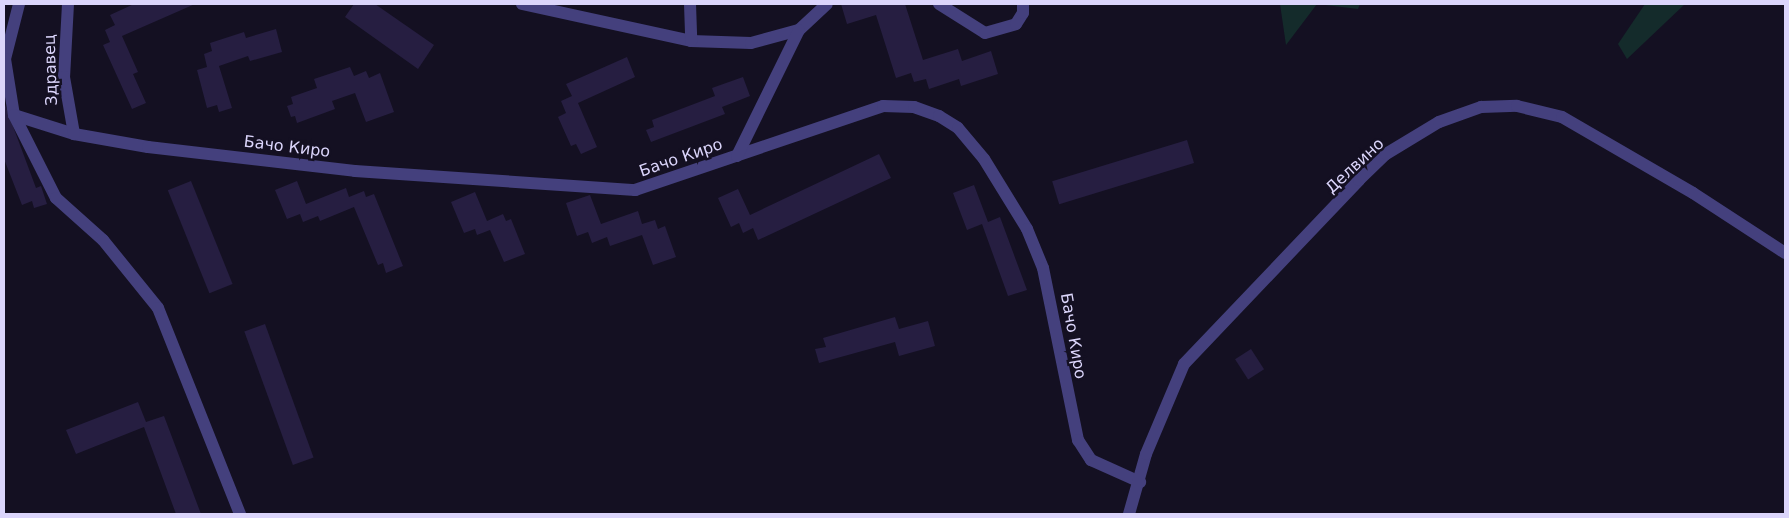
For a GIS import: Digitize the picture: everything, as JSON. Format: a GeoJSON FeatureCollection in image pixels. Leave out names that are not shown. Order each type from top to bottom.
{"type":"FeatureCollection","features":[{"type":"Feature","properties":{"kind":"street"},"geometry":{"type":"LineString","coordinates":[[19,4],[5,59],[14,115],[56,198],[103,240],[158,308],[240,514]]}},
{"type":"Feature","properties":{"kind":"street","name":"Здравец"},"geometry":{"type":"LineString","coordinates":[[68,4],[64,77],[74,134]]}},
{"type":"Feature","properties":{"kind":"street"},"geometry":{"type":"LineString","coordinates":[[522,4],[691,41],[751,43],[798,30]]}},
{"type":"Feature","properties":{"kind":"street"},"geometry":{"type":"LineString","coordinates":[[581,4],[581,17]]}},
{"type":"Feature","properties":{"kind":"street"},"geometry":{"type":"LineString","coordinates":[[690,4],[691,41]]}},
{"type":"Feature","properties":{"kind":"street"},"geometry":{"type":"LineString","coordinates":[[737,156],[798,30],[827,4]]}},
{"type":"Feature","properties":{"kind":"street"},"geometry":{"type":"LineString","coordinates":[[939,4],[985,33],[1016,24],[1023,13],[1023,4]]}},
{"type":"Feature","properties":{"kind":"street","name":"Бачо Киро"},"geometry":{"type":"LineString","coordinates":[[14,115],[74,134],[148,148],[355,171],[636,190],[883,106],[914,107],[939,116],[958,128],[984,160],[1022,222],[1043,268],[1078,440],[1091,460],[1140,482]]}},
{"type":"Feature","properties":{"kind":"street","name":"Делвино"},"geometry":{"type":"LineString","coordinates":[[1129,514],[1140,482],[1146,454],[1184,364],[1386,154],[1439,122],[1481,107],[1517,106],[1562,117],[1693,193],[1785,253]]}},
{"type":"Feature","properties":{"kind":"green space"},"geometry":{"type":"Polygon","coordinates":[[[1280,4],[1317,4],[1286,45],[1280,4]]]}},
{"type":"Feature","properties":{"kind":"green space"},"geometry":{"type":"Polygon","coordinates":[[[1317,4],[1360,4],[1358,9],[1317,4]]]}},
{"type":"Feature","properties":{"kind":"green space"},"geometry":{"type":"Polygon","coordinates":[[[1645,4],[1685,4],[1627,59],[1618,44],[1645,4]]]}},
{"type":"Feature","properties":{"kind":"building"},"geometry":{"type":"Polygon","coordinates":[[[134,4],[195,4],[122,36],[138,72],[133,74],[146,103],[132,109],[103,45],[110,42],[105,30],[115,25],[110,15],[134,4]]]}},
{"type":"Feature","properties":{"kind":"building"},"geometry":{"type":"Polygon","coordinates":[[[354,4],[375,4],[434,45],[418,69],[345,17],[354,4]]]}},
{"type":"Feature","properties":{"kind":"building"},"geometry":{"type":"Polygon","coordinates":[[[841,4],[905,4],[923,60],[958,49],[962,61],[991,51],[998,74],[961,86],[959,79],[929,89],[926,79],[914,82],[911,73],[896,78],[876,15],[847,24],[841,4]]]}},
{"type":"Feature","properties":{"kind":"building"},"geometry":{"type":"Polygon","coordinates":[[[276,29],[282,52],[250,61],[248,56],[219,66],[232,108],[219,112],[217,105],[207,108],[197,70],[207,67],[204,54],[212,51],[210,43],[244,32],[246,38],[276,29]]]}},
{"type":"Feature","properties":{"kind":"building"},"geometry":{"type":"Polygon","coordinates":[[[627,57],[635,77],[578,103],[597,147],[581,154],[576,144],[571,146],[558,117],[566,113],[561,101],[572,96],[566,84],[627,57]]]}},
{"type":"Feature","properties":{"kind":"building"},"geometry":{"type":"Polygon","coordinates":[[[350,67],[354,76],[366,71],[369,78],[380,73],[394,112],[366,122],[355,93],[332,101],[335,109],[297,123],[295,116],[291,117],[287,106],[293,104],[291,97],[317,88],[314,79],[350,67]]]}},
{"type":"Feature","properties":{"kind":"building"},"geometry":{"type":"Polygon","coordinates":[[[743,77],[750,96],[722,107],[725,114],[651,142],[646,130],[654,127],[652,120],[715,96],[712,88],[743,77]]]}},
{"type":"Feature","properties":{"kind":"building"},"geometry":{"type":"Polygon","coordinates":[[[4,102],[36,188],[41,186],[47,204],[34,208],[32,201],[22,205],[4,159],[4,102]]]}},
{"type":"Feature","properties":{"kind":"building"},"geometry":{"type":"Polygon","coordinates":[[[1187,140],[1194,163],[1059,204],[1052,181],[1187,140]]]}},
{"type":"Feature","properties":{"kind":"building"},"geometry":{"type":"Polygon","coordinates":[[[879,154],[891,178],[758,240],[753,228],[743,233],[739,223],[731,227],[718,198],[738,189],[750,215],[879,154]]]}},
{"type":"Feature","properties":{"kind":"building"},"geometry":{"type":"Polygon","coordinates":[[[191,181],[233,284],[209,293],[168,190],[191,181]]]}},
{"type":"Feature","properties":{"kind":"building"},"geometry":{"type":"Polygon","coordinates":[[[297,181],[306,204],[346,188],[349,197],[364,191],[366,197],[374,194],[403,266],[386,273],[383,263],[378,265],[354,207],[320,221],[318,216],[303,222],[300,214],[287,219],[275,190],[297,181]]]}},
{"type":"Feature","properties":{"kind":"building"},"geometry":{"type":"Polygon","coordinates":[[[974,185],[988,222],[1000,217],[1027,290],[1008,296],[982,224],[967,230],[953,193],[974,185]]]}},
{"type":"Feature","properties":{"kind":"building"},"geometry":{"type":"Polygon","coordinates":[[[475,192],[487,221],[503,214],[506,221],[511,219],[525,254],[504,262],[490,230],[477,235],[475,229],[464,233],[451,202],[475,192]]]}},
{"type":"Feature","properties":{"kind":"building"},"geometry":{"type":"Polygon","coordinates":[[[590,195],[601,224],[638,211],[642,224],[655,220],[658,229],[665,226],[676,257],[653,265],[642,235],[610,246],[607,237],[592,243],[588,232],[577,236],[566,203],[590,195]]]}},
{"type":"Feature","properties":{"kind":"building"},"geometry":{"type":"Polygon","coordinates":[[[895,317],[899,329],[928,321],[935,346],[899,356],[895,342],[819,363],[815,349],[826,347],[823,338],[895,317]]]}},
{"type":"Feature","properties":{"kind":"building"},"geometry":{"type":"Polygon","coordinates":[[[265,324],[314,457],[293,465],[244,332],[265,324]]]}},
{"type":"Feature","properties":{"kind":"building"},"geometry":{"type":"Polygon","coordinates":[[[1251,349],[1264,369],[1248,379],[1235,359],[1251,349]]]}},
{"type":"Feature","properties":{"kind":"building"},"geometry":{"type":"Polygon","coordinates":[[[138,402],[146,422],[164,416],[201,514],[176,514],[144,427],[76,454],[66,430],[138,402]]]}}]}
